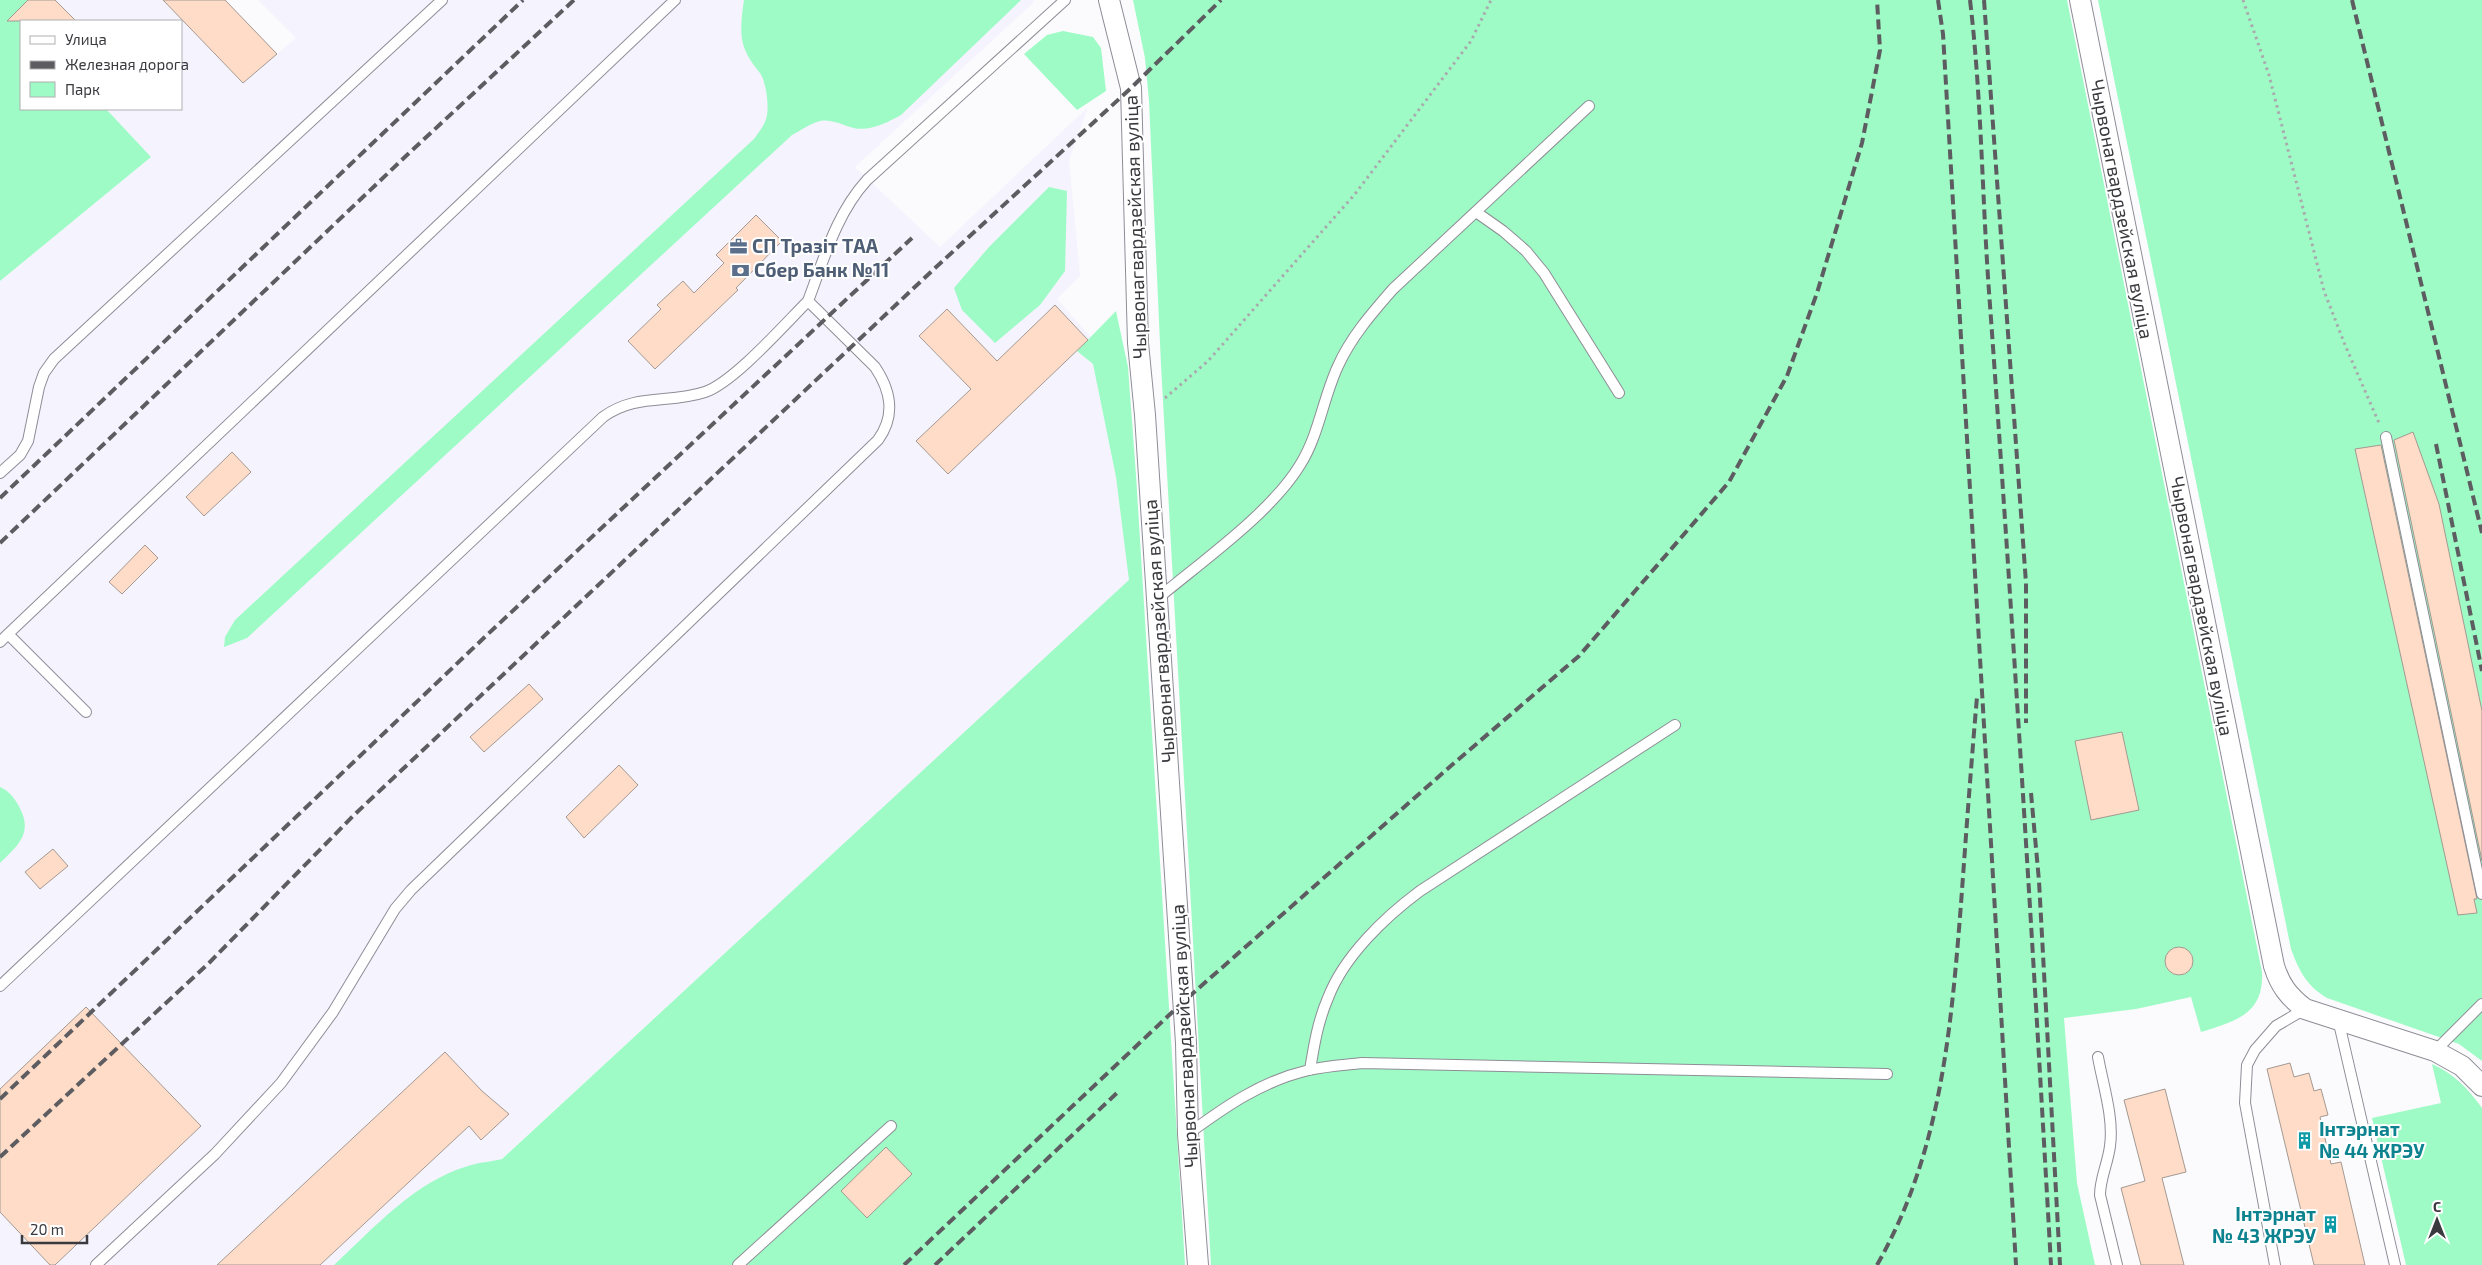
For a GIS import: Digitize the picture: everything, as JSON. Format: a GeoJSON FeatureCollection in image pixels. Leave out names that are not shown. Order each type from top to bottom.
{"type":"FeatureCollection","features":[{"type":"Feature","properties":{"kind":"street","name":"Чырвонагвардзейская вуліца"},"geometry":{"type":"LineString","coordinates":[[1109,0],[1131,88],[1138,342],[1145,415],[1186,1043],[1188,1134],[1198,1265]]}},
{"type":"Feature","properties":{"kind":"street","name":"Чырвонагвардзейская вуліца"},"geometry":{"type":"LineString","coordinates":[[2080,0],[2274,966],[2279,983],[2290,998],[2305,1008],[2435,1051],[2462,1066],[2482,1086]]}},
{"type":"Feature","properties":{"kind":"lane"},"geometry":{"type":"LineString","coordinates":[[0,473],[20,455],[28,441],[39,386],[44,373],[54,359],[442,0]]}},
{"type":"Feature","properties":{"kind":"lane"},"geometry":{"type":"LineString","coordinates":[[86,712],[4,638],[675,0]]}},
{"type":"Feature","properties":{"kind":"lane"},"geometry":{"type":"LineString","coordinates":[[0,986],[602,417],[612,410],[636,401],[693,395],[721,384],[808,302],[836,227],[856,192],[1065,0]]}},
{"type":"Feature","properties":{"kind":"lane"},"geometry":{"type":"LineString","coordinates":[[1157,599],[1260,512],[1283,488],[1300,464],[1313,437],[1338,365],[1354,338],[1393,290],[1589,106]]}},
{"type":"Feature","properties":{"kind":"lane"},"geometry":{"type":"LineString","coordinates":[[1476,212],[1526,251],[1544,273],[1619,393]]}},
{"type":"Feature","properties":{"kind":"lane"},"geometry":{"type":"LineString","coordinates":[[96,1265],[215,1154],[281,1083],[333,1012],[395,909],[411,890],[878,440],[885,430],[890,417],[888,390],[883,378],[875,367],[808,302]]}},
{"type":"Feature","properties":{"kind":"lane"},"geometry":{"type":"LineString","coordinates":[[2386,437],[2482,894]]}},
{"type":"Feature","properties":{"kind":"lane"},"geometry":{"type":"LineString","coordinates":[[1310,1070],[1317,1032],[1328,996],[1345,968],[1391,912],[1420,891],[1675,725]]}},
{"type":"Feature","properties":{"kind":"lane"},"geometry":{"type":"LineString","coordinates":[[2435,1051],[2482,1004]]}},
{"type":"Feature","properties":{"kind":"lane"},"geometry":{"type":"LineString","coordinates":[[2275,1265],[2245,1103],[2248,1065],[2255,1050],[2276,1026],[2305,1008]]}},
{"type":"Feature","properties":{"kind":"lane"},"geometry":{"type":"LineString","coordinates":[[2338,1019],[2395,1265]]}},
{"type":"Feature","properties":{"kind":"lane"},"geometry":{"type":"LineString","coordinates":[[2098,1057],[2111,1135],[2108,1156],[2100,1184],[2100,1195],[2117,1265]]}},
{"type":"Feature","properties":{"kind":"lane"},"geometry":{"type":"LineString","coordinates":[[1188,1134],[1249,1091],[1274,1080],[1310,1070],[1362,1063],[1887,1074]]}},
{"type":"Feature","properties":{"kind":"lane"},"geometry":{"type":"LineString","coordinates":[[738,1265],[891,1126]]}},
{"type":"Feature","properties":{"kind":"path"},"geometry":{"type":"LineString","coordinates":[[1145,415],[1208,361],[1355,194],[1470,41],[1491,0]]}},
{"type":"Feature","properties":{"kind":"path"},"geometry":{"type":"LineString","coordinates":[[2243,0],[2269,75],[2324,291],[2344,345],[2386,437]]}},
{"type":"Feature","properties":{"kind":"shaded area"},"geometry":{"type":"Polygon","coordinates":[[[28,0],[225,0],[277,54],[296,38],[258,0],[1034,0],[1033,3],[855,167],[940,247],[1088,107],[1069,160],[1080,276],[1057,299],[1091,337],[1077,351],[1093,364],[1116,477],[1130,580],[386,1265],[0,1265],[0,281],[151,157],[106,110],[182,110],[182,20],[20,20],[14,14],[28,0]]]}},
{"type":"Feature","properties":{"kind":"green space"},"geometry":{"type":"Polygon","coordinates":[[[0,0],[28,0],[14,14],[20,20],[20,110],[107,110],[151,157],[0,281],[0,0]]]}},
{"type":"Feature","properties":{"kind":"green space"},"geometry":{"type":"Polygon","coordinates":[[[744,0],[1021,0],[901,115],[877,126],[863,129],[832,121],[820,121],[792,135],[247,638],[224,647],[225,637],[235,620],[754,139],[765,122],[767,114],[766,88],[760,73],[749,58],[742,42],[741,23],[744,0]]]}},
{"type":"Feature","properties":{"kind":"green space"},"geometry":{"type":"Polygon","coordinates":[[[1133,0],[2067,0],[2262,972],[2258,998],[2253,1007],[2245,1014],[2226,1024],[2201,1032],[2191,997],[2136,1009],[2064,1018],[2077,1183],[2095,1265],[1211,1265],[1161,365],[1149,101],[1145,58],[1133,0]]]}},
{"type":"Feature","properties":{"kind":"green space"},"geometry":{"type":"Polygon","coordinates":[[[2098,0],[2482,0],[2482,1061],[2459,1044],[2327,998],[2304,977],[2291,949],[2098,0]]]}},
{"type":"Feature","properties":{"kind":"green space"},"geometry":{"type":"Polygon","coordinates":[[[1063,31],[1093,37],[1101,48],[1106,91],[1077,110],[1024,54],[1047,35],[1063,31]]]}},
{"type":"Feature","properties":{"kind":"green space"},"geometry":{"type":"Polygon","coordinates":[[[1049,187],[1067,191],[1065,271],[1040,305],[995,343],[962,310],[954,288],[989,247],[1049,187]]]}},
{"type":"Feature","properties":{"kind":"green space"},"geometry":{"type":"Polygon","coordinates":[[[1116,311],[1128,367],[1136,475],[1185,1265],[334,1265],[396,1208],[430,1183],[448,1173],[468,1166],[502,1159],[1129,580],[1116,477],[1093,364],[1077,351],[1116,311]]]}},
{"type":"Feature","properties":{"kind":"green space"},"geometry":{"type":"Polygon","coordinates":[[[0,787],[10,794],[17,803],[22,813],[25,829],[19,843],[0,863],[0,787]]]}},
{"type":"Feature","properties":{"kind":"green space"},"geometry":{"type":"Polygon","coordinates":[[[2432,1064],[2448,1072],[2472,1095],[2482,1108],[2482,1265],[2406,1265],[2372,1118],[2441,1103],[2432,1064]]]}},
{"type":"Feature","properties":{"kind":"building"},"geometry":{"type":"Polygon","coordinates":[[[28,0],[55,0],[75,20],[20,20],[7,21],[28,0]]]}},
{"type":"Feature","properties":{"kind":"building"},"geometry":{"type":"Polygon","coordinates":[[[163,0],[225,0],[277,54],[243,83],[163,0]]]}},
{"type":"Feature","properties":{"kind":"building"},"geometry":{"type":"Polygon","coordinates":[[[756,215],[782,241],[736,288],[738,290],[655,369],[628,341],[661,309],[657,305],[683,281],[694,293],[724,263],[716,255],[756,215]]]}},
{"type":"Feature","properties":{"kind":"building"},"geometry":{"type":"Polygon","coordinates":[[[1055,305],[1088,340],[948,474],[916,441],[971,389],[919,336],[947,309],[997,361],[1055,305]]]}},
{"type":"Feature","properties":{"kind":"building"},"geometry":{"type":"Polygon","coordinates":[[[2413,432],[2439,504],[2482,711],[2482,861],[2394,440],[2413,432]]]}},
{"type":"Feature","properties":{"kind":"building"},"geometry":{"type":"Polygon","coordinates":[[[2381,445],[2477,899],[2474,899],[2477,913],[2458,915],[2355,449],[2381,445]]]}},
{"type":"Feature","properties":{"kind":"building"},"geometry":{"type":"Polygon","coordinates":[[[232,452],[251,472],[204,516],[186,497],[232,452]]]}},
{"type":"Feature","properties":{"kind":"building"},"geometry":{"type":"Polygon","coordinates":[[[145,545],[158,558],[122,594],[109,582],[145,545]]]}},
{"type":"Feature","properties":{"kind":"building"},"geometry":{"type":"Polygon","coordinates":[[[529,684],[543,699],[484,752],[470,737],[529,684]]]}},
{"type":"Feature","properties":{"kind":"building"},"geometry":{"type":"Polygon","coordinates":[[[2122,732],[2139,810],[2091,820],[2075,741],[2122,732]]]}},
{"type":"Feature","properties":{"kind":"building"},"geometry":{"type":"Polygon","coordinates":[[[619,765],[638,785],[584,838],[566,817],[619,765]]]}},
{"type":"Feature","properties":{"kind":"building"},"geometry":{"type":"Polygon","coordinates":[[[53,849],[68,866],[40,889],[25,872],[53,849]]]}},
{"type":"Feature","properties":{"kind":"building"},"geometry":{"type":"Polygon","coordinates":[[[2179,947],[2189,951],[2193,961],[2189,971],[2179,975],[2169,971],[2165,961],[2169,951],[2179,947]]]}},
{"type":"Feature","properties":{"kind":"building"},"geometry":{"type":"Polygon","coordinates":[[[86,1007],[201,1126],[55,1265],[50,1265],[0,1212],[0,1089],[86,1007]]]}},
{"type":"Feature","properties":{"kind":"building"},"geometry":{"type":"Polygon","coordinates":[[[445,1052],[482,1091],[509,1114],[481,1140],[469,1126],[320,1265],[217,1265],[445,1052]]]}},
{"type":"Feature","properties":{"kind":"building"},"geometry":{"type":"Polygon","coordinates":[[[2290,1063],[2294,1077],[2309,1073],[2314,1091],[2321,1089],[2328,1115],[2320,1117],[2331,1164],[2341,1162],[2365,1265],[2314,1265],[2267,1069],[2290,1063]]]}},
{"type":"Feature","properties":{"kind":"building"},"geometry":{"type":"Polygon","coordinates":[[[2165,1089],[2186,1172],[2162,1178],[2184,1265],[2141,1265],[2121,1188],[2145,1181],[2124,1100],[2165,1089]]]}},
{"type":"Feature","properties":{"kind":"building"},"geometry":{"type":"Polygon","coordinates":[[[886,1147],[912,1174],[867,1218],[841,1191],[886,1147]]]}},
{"type":"Feature","properties":{"kind":"railway"},"geometry":{"type":"LineString","coordinates":[[0,498],[523,0]]}},
{"type":"Feature","properties":{"kind":"railway"},"geometry":{"type":"LineString","coordinates":[[0,543],[407,155],[574,0]]}},
{"type":"Feature","properties":{"kind":"railway"},"geometry":{"type":"LineString","coordinates":[[0,1157],[209,963],[354,815],[934,269],[1131,88],[1221,0]]}},
{"type":"Feature","properties":{"kind":"railway"},"geometry":{"type":"LineString","coordinates":[[904,1265],[1183,1002],[1453,764],[1579,656],[1729,482],[1787,376],[1817,293],[1862,143],[1880,50],[1877,0]]}},
{"type":"Feature","properties":{"kind":"railway"},"geometry":{"type":"LineString","coordinates":[[1938,0],[1943,34],[2016,1265]]}},
{"type":"Feature","properties":{"kind":"railway"},"geometry":{"type":"LineString","coordinates":[[1970,0],[1977,76],[1987,267],[2007,545],[2051,1265]]}},
{"type":"Feature","properties":{"kind":"railway"},"geometry":{"type":"LineString","coordinates":[[1984,0],[2026,583],[2026,723]]}},
{"type":"Feature","properties":{"kind":"railway"},"geometry":{"type":"LineString","coordinates":[[2352,0],[2482,533]]}},
{"type":"Feature","properties":{"kind":"railway"},"geometry":{"type":"LineString","coordinates":[[0,1099],[488,634],[912,238]]}},
{"type":"Feature","properties":{"kind":"railway"},"geometry":{"type":"LineString","coordinates":[[2436,444],[2482,671]]}},
{"type":"Feature","properties":{"kind":"railway"},"geometry":{"type":"LineString","coordinates":[[1877,1265],[1899,1222],[1916,1179],[1929,1135],[1939,1090],[1953,998],[1977,697]]}},
{"type":"Feature","properties":{"kind":"railway"},"geometry":{"type":"LineString","coordinates":[[2031,793],[2039,881],[2060,1265]]}},
{"type":"Feature","properties":{"kind":"railway"},"geometry":{"type":"LineString","coordinates":[[935,1265],[1119,1091]]}},
{"type":"Feature","properties":{"kind":"place","name":"СП Тразіт ТАА"},"geometry":{"type":"Point","coordinates":[738,246]}},
{"type":"Feature","properties":{"kind":"place","name":"Сбер Банк №11"},"geometry":{"type":"Point","coordinates":[740,270]}},
{"type":"Feature","properties":{"kind":"place","name":"Інтэрнат № 44 ЖРЭУ"},"geometry":{"type":"Point","coordinates":[2305,1140]}},
{"type":"Feature","properties":{"kind":"place","name":"Інтэрнат № 43 ЖРЭУ"},"geometry":{"type":"Point","coordinates":[2330,1225]}}]}
